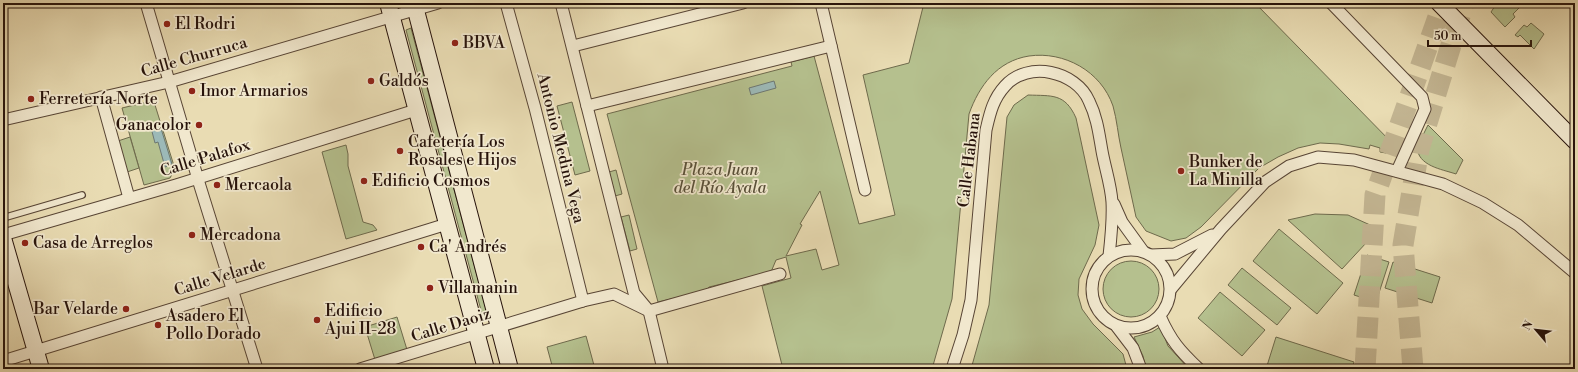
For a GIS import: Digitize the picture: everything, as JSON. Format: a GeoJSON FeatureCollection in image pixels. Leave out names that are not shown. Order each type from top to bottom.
{"type":"FeatureCollection","features":[{"type":"Feature","properties":{"kind":"street"},"geometry":{"type":"LineString","coordinates":[[146,3],[257,369]]}},
{"type":"Feature","properties":{"kind":"street"},"geometry":{"type":"LineString","coordinates":[[438,3],[414,6],[510,369]]}},
{"type":"Feature","properties":{"kind":"street","name":"Antonio Medina Vega"},"geometry":{"type":"LineString","coordinates":[[506,3],[535,108],[583,301]]}},
{"type":"Feature","properties":{"kind":"street"},"geometry":{"type":"LineString","coordinates":[[561,3],[634,293],[649,311],[663,369]]}},
{"type":"Feature","properties":{"kind":"street"},"geometry":{"type":"LineString","coordinates":[[573,46],[743,3]]}},
{"type":"Feature","properties":{"kind":"street"},"geometry":{"type":"LineString","coordinates":[[821,3],[865,190]]}},
{"type":"Feature","properties":{"kind":"street"},"geometry":{"type":"LineString","coordinates":[[1332,3],[1422,97],[1426,109],[1397,171]]}},
{"type":"Feature","properties":{"kind":"street"},"geometry":{"type":"LineString","coordinates":[[1440,3],[1575,141]]}},
{"type":"Feature","properties":{"kind":"street","name":"Calle Churruca"},"geometry":{"type":"LineString","coordinates":[[3,120],[169,82],[390,9],[414,6]]}},
{"type":"Feature","properties":{"kind":"street"},"geometry":{"type":"LineString","coordinates":[[390,9],[486,369]]}},
{"type":"Feature","properties":{"kind":"street"},"geometry":{"type":"LineString","coordinates":[[587,106],[831,46]]}},
{"type":"Feature","properties":{"kind":"street","name":"Calle Habana"},"geometry":{"type":"LineString","coordinates":[[952,369],[963,335],[970,300],[986,130],[991,106],[1006,85],[1021,75],[1045,71],[1071,79],[1089,100],[1096,120],[1112,200],[1112,228],[1109,256]]}},
{"type":"Feature","properties":{"kind":"street"},"geometry":{"type":"LineString","coordinates":[[101,97],[129,198]]}},
{"type":"Feature","properties":{"kind":"street","name":"Calle Palafox"},"geometry":{"type":"LineString","coordinates":[[3,235],[198,178],[416,110]]}},
{"type":"Feature","properties":{"kind":"street"},"geometry":{"type":"LineString","coordinates":[[1171,289],[1221,229],[1265,182],[1289,166],[1318,157],[1354,160],[1443,184],[1483,203],[1518,225],[1575,273]]}},
{"type":"Feature","properties":{"kind":"street","name":"Calle Habana"},"geometry":{"type":"LineString","coordinates":[[1112,200],[1122,222],[1147,253]]}},
{"type":"Feature","properties":{"kind":"street","name":"Calle Velarde"},"geometry":{"type":"LineString","coordinates":[[3,361],[233,291],[396,238],[447,224]]}},
{"type":"Feature","properties":{"kind":"street"},"geometry":{"type":"LineString","coordinates":[[1141,369],[1133,348],[1117,327],[1106,320],[1098,311],[1092,294],[1094,276],[1100,265],[1109,256],[1126,250],[1147,253],[1175,254],[1221,229]]}},
{"type":"Feature","properties":{"kind":"street"},"geometry":{"type":"LineString","coordinates":[[3,238],[41,369]]}},
{"type":"Feature","properties":{"kind":"street"},"geometry":{"type":"LineString","coordinates":[[1117,327],[1128,329],[1140,328],[1151,324],[1160,316],[1170,299],[1171,289],[1168,276],[1161,263],[1147,253]]}},
{"type":"Feature","properties":{"kind":"street"},"geometry":{"type":"LineString","coordinates":[[649,311],[780,274]]}},
{"type":"Feature","properties":{"kind":"street","name":"Calle Daoiz"},"geometry":{"type":"LineString","coordinates":[[360,369],[583,301],[614,294],[649,311]]}},
{"type":"Feature","properties":{"kind":"street"},"geometry":{"type":"LineString","coordinates":[[1160,316],[1169,336],[1180,351],[1199,369]]}},
{"type":"Feature","properties":{"kind":"lane"},"geometry":{"type":"LineString","coordinates":[[3,218],[82,195]]}},
{"type":"Feature","properties":{"kind":"green space","name":"Plaza Juan del Río Ayala"},"geometry":{"type":"Polygon","coordinates":[[[924,3],[1255,3],[1396,147],[1386,153],[1380,152],[1380,148],[1370,145],[1369,149],[1339,144],[1320,143],[1298,148],[1259,168],[1201,227],[1186,238],[1171,241],[1146,231],[1136,217],[1116,117],[1113,106],[1100,83],[1090,73],[1068,60],[1042,55],[1029,56],[1008,63],[991,76],[978,94],[969,114],[952,299],[932,369],[783,369],[762,286],[791,278],[786,257],[776,260],[771,272],[709,287],[705,291],[658,302],[607,114],[792,66],[791,62],[814,56],[859,224],[895,215],[863,75],[909,63],[924,3]],[[820,191],[800,224],[802,225],[786,256],[816,249],[822,270],[839,265],[820,191]]]}},
{"type":"Feature","properties":{"kind":"green space"},"geometry":{"type":"Polygon","coordinates":[[[1497,3],[1513,3],[1519,8],[1513,14],[1515,17],[1505,27],[1491,12],[1497,3]]]}},
{"type":"Feature","properties":{"kind":"green space"},"geometry":{"type":"Polygon","coordinates":[[[1531,23],[1544,34],[1534,49],[1520,35],[1518,37],[1515,35],[1524,25],[1527,27],[1531,23]]]}},
{"type":"Feature","properties":{"kind":"green space"},"geometry":{"type":"Polygon","coordinates":[[[411,28],[487,313],[482,314],[406,30],[411,28]]]}},
{"type":"Feature","properties":{"kind":"green space"},"geometry":{"type":"Polygon","coordinates":[[[1028,95],[1051,96],[1062,100],[1072,110],[1076,118],[1099,225],[1095,245],[1079,279],[1078,295],[1082,309],[1093,324],[1123,354],[1127,369],[971,369],[989,305],[1007,117],[1014,105],[1028,95]]]}},
{"type":"Feature","properties":{"kind":"green space"},"geometry":{"type":"Polygon","coordinates":[[[572,102],[590,171],[575,175],[557,106],[572,102]]]}},
{"type":"Feature","properties":{"kind":"green space"},"geometry":{"type":"Polygon","coordinates":[[[143,103],[155,105],[175,169],[170,178],[144,185],[122,108],[143,103]]]}},
{"type":"Feature","properties":{"kind":"green space"},"geometry":{"type":"Polygon","coordinates":[[[1428,125],[1463,160],[1456,174],[1431,166],[1421,159],[1417,147],[1428,125]]]}},
{"type":"Feature","properties":{"kind":"green space"},"geometry":{"type":"Polygon","coordinates":[[[130,137],[139,168],[124,173],[115,142],[130,137]]]}},
{"type":"Feature","properties":{"kind":"green space"},"geometry":{"type":"Polygon","coordinates":[[[346,145],[348,166],[363,222],[373,225],[377,230],[346,239],[322,152],[346,145]]]}},
{"type":"Feature","properties":{"kind":"green space"},"geometry":{"type":"Polygon","coordinates":[[[616,170],[622,194],[615,196],[609,172],[616,170]]]}},
{"type":"Feature","properties":{"kind":"green space"},"geometry":{"type":"Polygon","coordinates":[[[1315,214],[1348,215],[1379,229],[1342,269],[1288,220],[1315,214]]]}},
{"type":"Feature","properties":{"kind":"green space"},"geometry":{"type":"Polygon","coordinates":[[[629,215],[637,249],[630,251],[621,217],[629,215]]]}},
{"type":"Feature","properties":{"kind":"green space"},"geometry":{"type":"Polygon","coordinates":[[[1279,229],[1343,283],[1317,314],[1253,261],[1279,229]]]}},
{"type":"Feature","properties":{"kind":"green space"},"geometry":{"type":"Polygon","coordinates":[[[1367,255],[1389,262],[1376,302],[1354,295],[1367,255]]]}},
{"type":"Feature","properties":{"kind":"green space"},"geometry":{"type":"Polygon","coordinates":[[[1131,261],[1142,263],[1151,269],[1157,278],[1159,289],[1157,300],[1151,309],[1142,315],[1131,317],[1120,315],[1111,309],[1105,300],[1103,289],[1105,278],[1111,269],[1120,263],[1131,261]]]}},
{"type":"Feature","properties":{"kind":"green space"},"geometry":{"type":"Polygon","coordinates":[[[1393,262],[1440,277],[1432,303],[1385,288],[1393,262]]]}},
{"type":"Feature","properties":{"kind":"green space"},"geometry":{"type":"Polygon","coordinates":[[[1242,268],[1291,308],[1277,325],[1228,285],[1242,268]]]}},
{"type":"Feature","properties":{"kind":"green space"},"geometry":{"type":"Polygon","coordinates":[[[1220,292],[1265,330],[1242,356],[1198,318],[1220,292]]]}},
{"type":"Feature","properties":{"kind":"green space"},"geometry":{"type":"Polygon","coordinates":[[[397,317],[408,353],[376,363],[365,327],[397,317]]]}},
{"type":"Feature","properties":{"kind":"green space"},"geometry":{"type":"Polygon","coordinates":[[[1160,327],[1168,346],[1189,369],[1146,369],[1143,356],[1134,337],[1152,332],[1160,327]]]}},
{"type":"Feature","properties":{"kind":"green space"},"geometry":{"type":"Polygon","coordinates":[[[586,336],[595,369],[553,369],[547,347],[586,336]]]}},
{"type":"Feature","properties":{"kind":"green space"},"geometry":{"type":"Polygon","coordinates":[[[1276,337],[1354,362],[1352,369],[1266,369],[1276,337]]]}},
{"type":"Feature","properties":{"kind":"water"},"geometry":{"type":"Polygon","coordinates":[[[774,81],[776,88],[751,95],[749,88],[774,81]]]}},
{"type":"Feature","properties":{"kind":"water"},"geometry":{"type":"Polygon","coordinates":[[[159,122],[172,164],[165,167],[158,142],[155,143],[150,124],[159,122]]]}},
{"type":"Feature","properties":{"kind":"tunnel"},"geometry":{"type":"LineString","coordinates":[[1365,369],[1375,195],[1443,3]]}},
{"type":"Feature","properties":{"kind":"tunnel"},"geometry":{"type":"LineString","coordinates":[[1413,369],[1403,245],[1419,149],[1464,3]]}},
{"type":"Feature","properties":{"kind":"place","name":"El Rodri"},"geometry":{"type":"Point","coordinates":[167,24]}},
{"type":"Feature","properties":{"kind":"place","name":"BBVA"},"geometry":{"type":"Point","coordinates":[455,43]}},
{"type":"Feature","properties":{"kind":"place","name":"Galdós"},"geometry":{"type":"Point","coordinates":[371,81]}},
{"type":"Feature","properties":{"kind":"place","name":"Imor Armarios"},"geometry":{"type":"Point","coordinates":[192,91]}},
{"type":"Feature","properties":{"kind":"place","name":"Ferretería Norte"},"geometry":{"type":"Point","coordinates":[31,99]}},
{"type":"Feature","properties":{"kind":"place","name":"Ganacolor"},"geometry":{"type":"Point","coordinates":[199,125]}},
{"type":"Feature","properties":{"kind":"place","name":"Cafetería Los Rosales e Hijos"},"geometry":{"type":"Point","coordinates":[400,151]}},
{"type":"Feature","properties":{"kind":"place","name":"Bunker de La Minilla"},"geometry":{"type":"Point","coordinates":[1181,171]}},
{"type":"Feature","properties":{"kind":"place","name":"Edificio Cosmos"},"geometry":{"type":"Point","coordinates":[364,181]}},
{"type":"Feature","properties":{"kind":"place","name":"Mercaola"},"geometry":{"type":"Point","coordinates":[217,185]}},
{"type":"Feature","properties":{"kind":"place","name":"Mercadona"},"geometry":{"type":"Point","coordinates":[192,235]}},
{"type":"Feature","properties":{"kind":"place","name":"Casa de Arreglos"},"geometry":{"type":"Point","coordinates":[25,243]}},
{"type":"Feature","properties":{"kind":"place","name":"Ca' Andrés"},"geometry":{"type":"Point","coordinates":[421,247]}},
{"type":"Feature","properties":{"kind":"place","name":"Villamanin"},"geometry":{"type":"Point","coordinates":[430,288]}},
{"type":"Feature","properties":{"kind":"place","name":"Bar Velarde"},"geometry":{"type":"Point","coordinates":[126,309]}},
{"type":"Feature","properties":{"kind":"place","name":"Edificio Ajui II-28"},"geometry":{"type":"Point","coordinates":[317,320]}},
{"type":"Feature","properties":{"kind":"place","name":"Asadero El Pollo Dorado"},"geometry":{"type":"Point","coordinates":[158,325]}}]}
